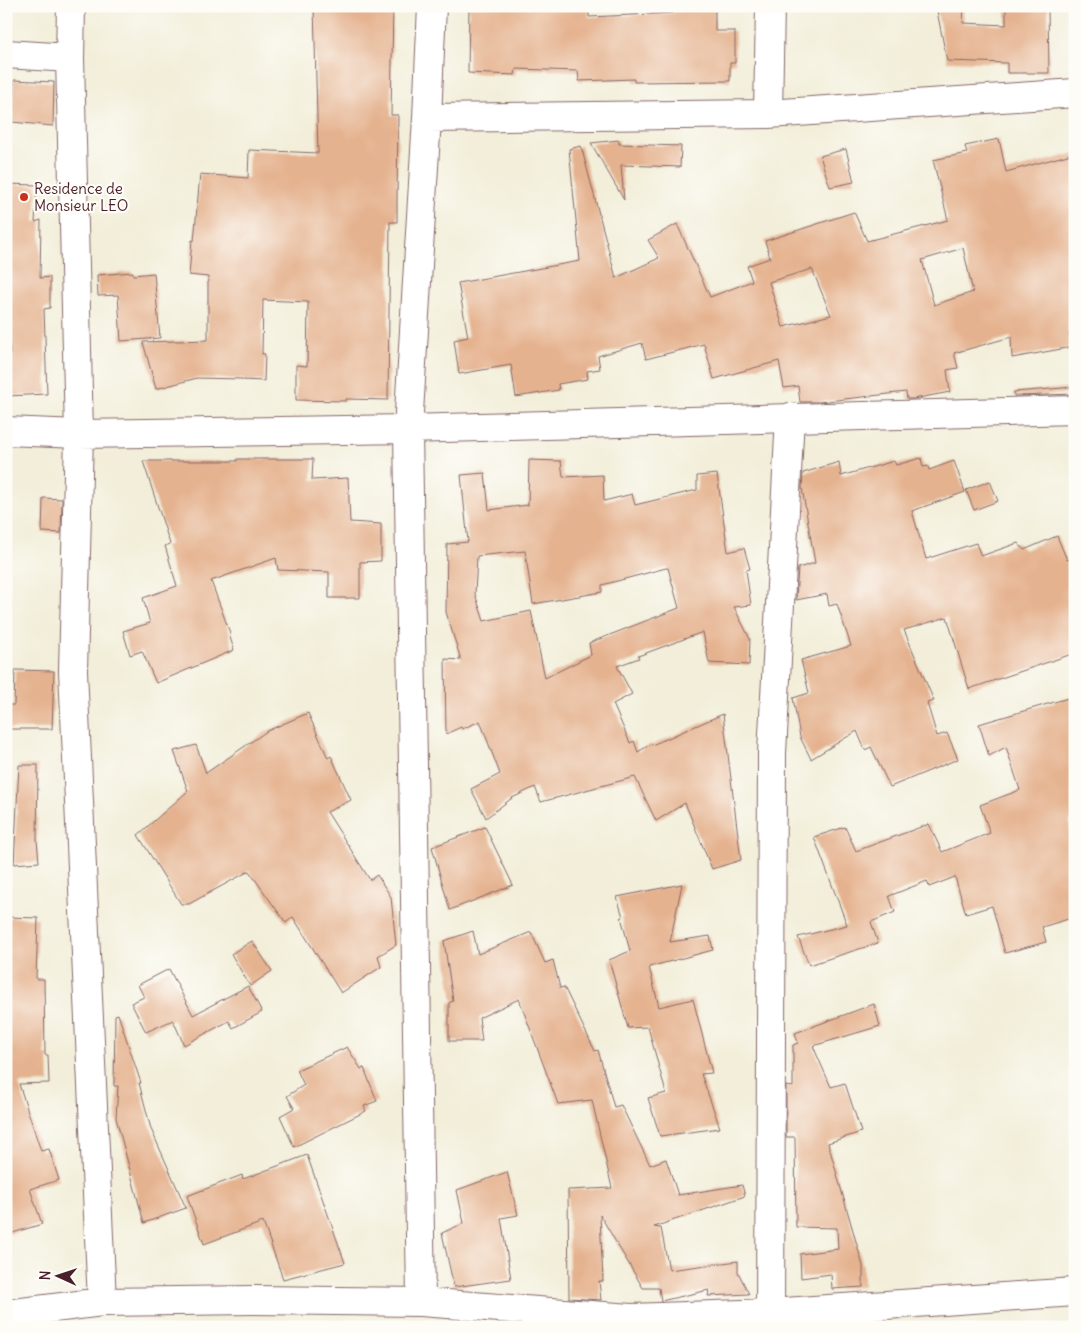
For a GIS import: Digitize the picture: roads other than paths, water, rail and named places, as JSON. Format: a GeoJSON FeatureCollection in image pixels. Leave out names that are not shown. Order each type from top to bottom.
{"type":"FeatureCollection","features":[{"type":"Feature","properties":{"kind":"street"},"geometry":{"type":"LineString","coordinates":[[71,6],[70,58],[79,434],[73,671],[102,1302]]}},
{"type":"Feature","properties":{"kind":"street"},"geometry":{"type":"LineString","coordinates":[[421,1302],[408,429],[432,6]]}},
{"type":"Feature","properties":{"kind":"street"},"geometry":{"type":"LineString","coordinates":[[768,114],[770,6]]}},
{"type":"Feature","properties":{"kind":"street"},"geometry":{"type":"LineString","coordinates":[[6,54],[70,58]]}},
{"type":"Feature","properties":{"kind":"street"},"geometry":{"type":"LineString","coordinates":[[427,118],[768,114],[1075,93]]}},
{"type":"Feature","properties":{"kind":"street"},"geometry":{"type":"LineString","coordinates":[[6,431],[79,434],[408,429],[1075,410]]}},
{"type":"Feature","properties":{"kind":"street"},"geometry":{"type":"LineString","coordinates":[[770,1320],[772,753],[790,418]]}},
{"type":"Feature","properties":{"kind":"street"},"geometry":{"type":"LineString","coordinates":[[6,1314],[102,1302],[253,1300],[421,1302],[631,1318],[770,1320],[1075,1292]]}},
{"type":"Feature","properties":{"kind":"place","name":"Residence de Monsieur LEO"},"geometry":{"type":"Point","coordinates":[24,197]}}]}
